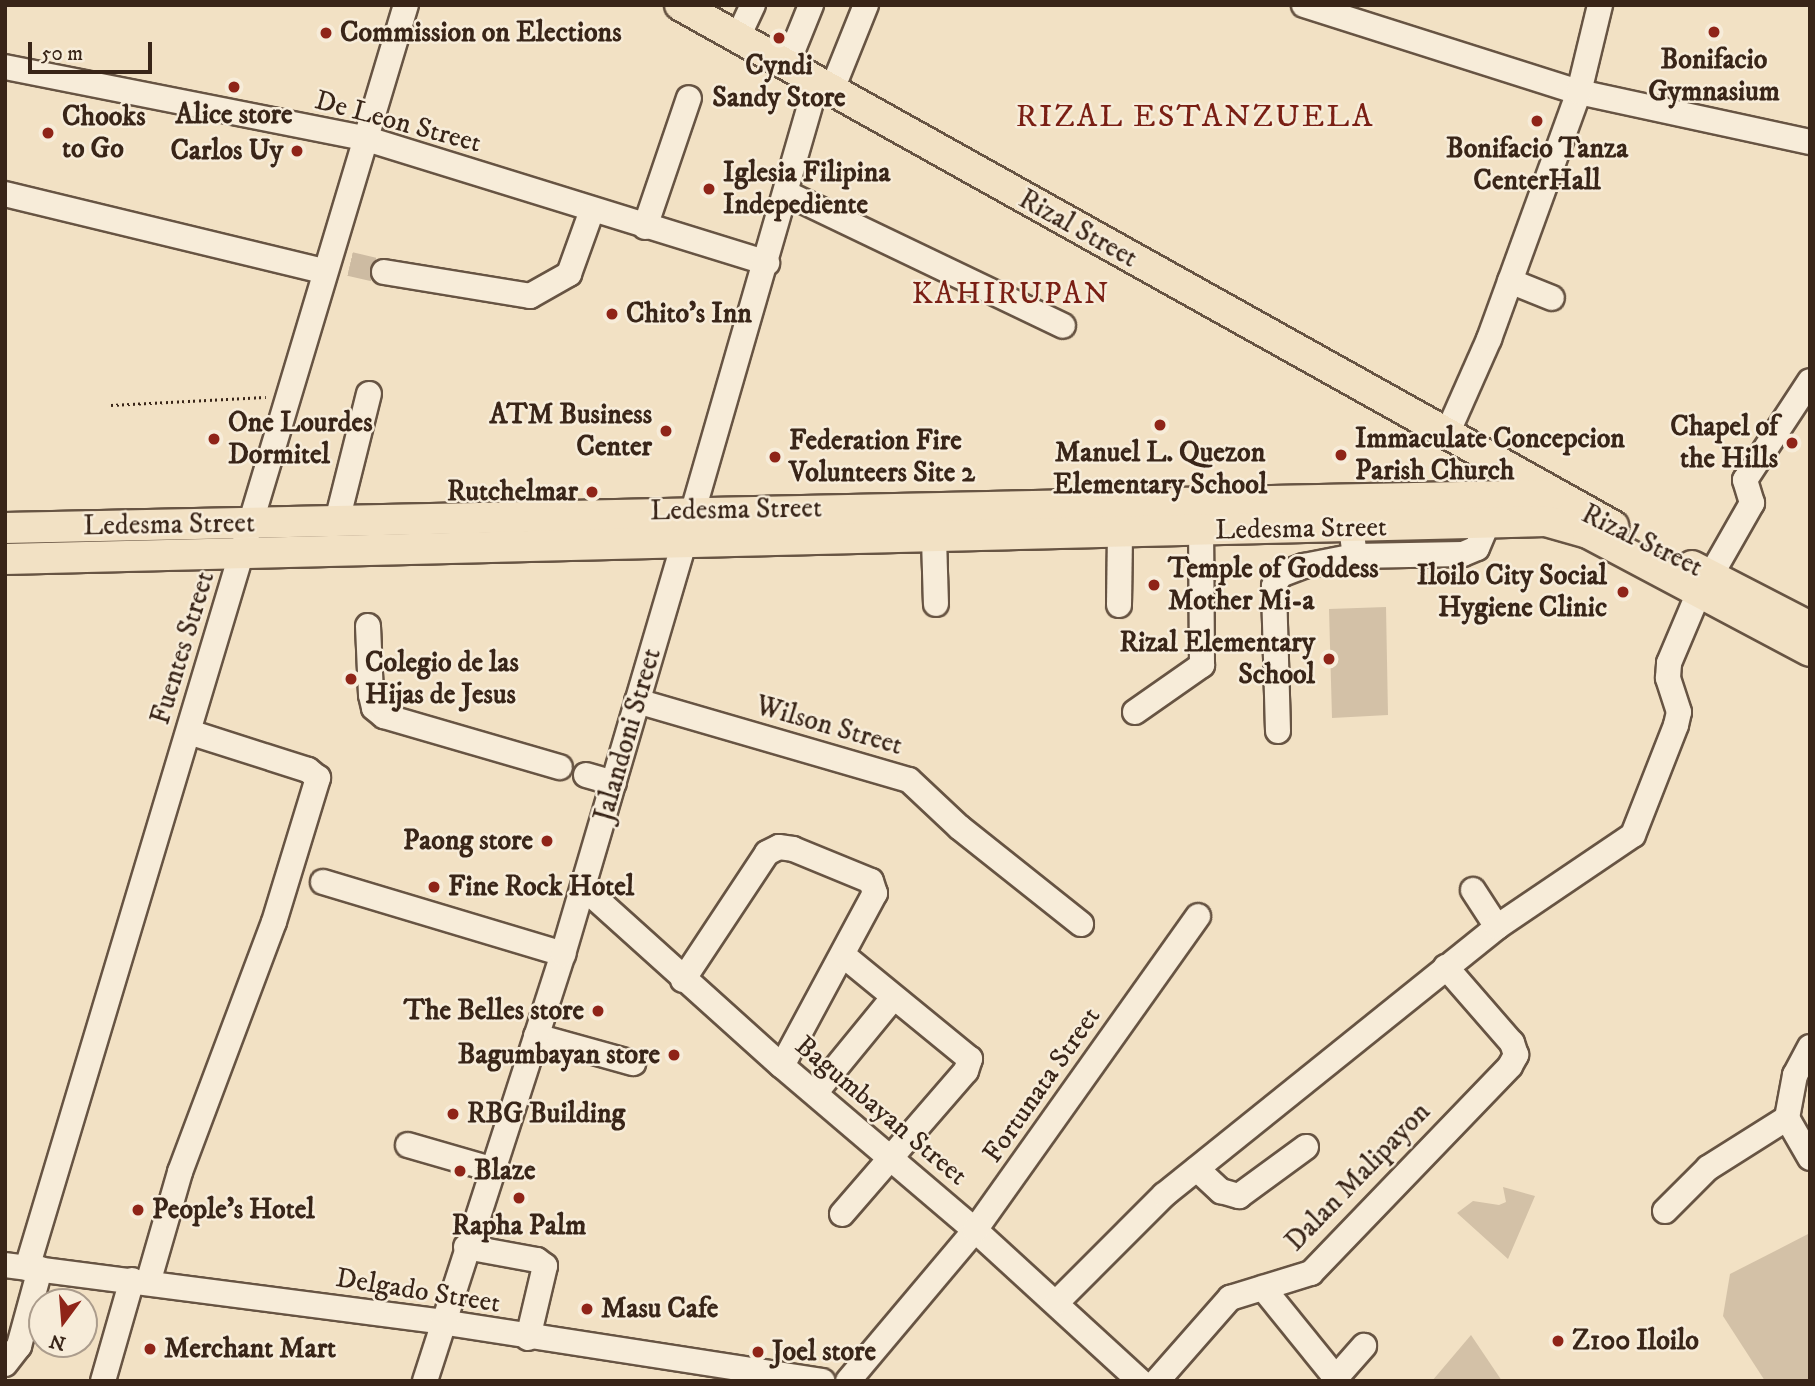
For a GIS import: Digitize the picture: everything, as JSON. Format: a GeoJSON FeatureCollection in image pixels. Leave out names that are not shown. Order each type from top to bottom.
{"type":"FeatureCollection","features":[{"type":"Feature","properties":{"kind":"main road","name":"Rizal Street"},"geometry":{"type":"LineString","coordinates":[[680,5],[786,67],[1447,435],[1476,452],[1549,508],[1705,583],[1810,628]]}},
{"type":"Feature","properties":{"kind":"main road"},"geometry":{"type":"LineString","coordinates":[[1476,452],[1485,476],[1487,524]]}},
{"type":"Feature","properties":{"kind":"main road","name":"Ledesma Street"},"geometry":{"type":"LineString","coordinates":[[5,559],[243,552],[688,528],[1486,494],[1549,508]]}},
{"type":"Feature","properties":{"kind":"main road","name":"Ledesma Street"},"geometry":{"type":"LineString","coordinates":[[5,528],[337,521],[688,528],[934,538],[1201,532],[1353,542],[1487,524],[1549,508]]}},
{"type":"Feature","properties":{"kind":"main road","name":"Rizal Street"},"geometry":{"type":"LineString","coordinates":[[1705,583],[1810,651]]}},
{"type":"Feature","properties":{"kind":"street","name":"Fuentes Street"},"geometry":{"type":"LineString","coordinates":[[5,1364],[19,1346],[24,1267],[189,732],[287,396],[333,265],[406,5]]}},
{"type":"Feature","properties":{"kind":"street"},"geometry":{"type":"LineString","coordinates":[[737,39],[753,5]]}},
{"type":"Feature","properties":{"kind":"street"},"geometry":{"type":"LineString","coordinates":[[786,67],[811,5]]}},
{"type":"Feature","properties":{"kind":"street","name":"Jalandoni Street"},"geometry":{"type":"LineString","coordinates":[[425,1381],[441,1322],[563,954],[786,193],[824,88],[866,5]]}},
{"type":"Feature","properties":{"kind":"street"},"geometry":{"type":"LineString","coordinates":[[1304,5],[1579,92],[1810,142]]}},
{"type":"Feature","properties":{"kind":"street"},"geometry":{"type":"LineString","coordinates":[[1447,435],[1510,281],[1579,92],[1600,5]]}},
{"type":"Feature","properties":{"kind":"street","name":"De Leon Street"},"geometry":{"type":"LineString","coordinates":[[5,68],[367,139],[767,263]]}},
{"type":"Feature","properties":{"kind":"street"},"geometry":{"type":"LineString","coordinates":[[645,227],[689,98]]}},
{"type":"Feature","properties":{"kind":"street"},"geometry":{"type":"LineString","coordinates":[[786,193],[1063,326]]}},
{"type":"Feature","properties":{"kind":"street"},"geometry":{"type":"LineString","coordinates":[[5,194],[333,265]]}},
{"type":"Feature","properties":{"kind":"street"},"geometry":{"type":"LineString","coordinates":[[384,272],[530,296],[569,274],[592,210]]}},
{"type":"Feature","properties":{"kind":"street"},"geometry":{"type":"LineString","coordinates":[[1510,281],[1552,298]]}},
{"type":"Feature","properties":{"kind":"street"},"geometry":{"type":"LineString","coordinates":[[1056,1303],[1146,1210],[1497,927],[1633,835],[1679,712],[1668,678],[1669,663],[1705,583],[1752,503],[1745,480],[1809,385]]}},
{"type":"Feature","properties":{"kind":"street"},"geometry":{"type":"LineString","coordinates":[[337,521],[369,394]]}},
{"type":"Feature","properties":{"kind":"street"},"geometry":{"type":"LineString","coordinates":[[1135,712],[1202,665],[1201,532]]}},
{"type":"Feature","properties":{"kind":"street"},"geometry":{"type":"LineString","coordinates":[[1119,605],[1120,534]]}},
{"type":"Feature","properties":{"kind":"street"},"geometry":{"type":"LineString","coordinates":[[934,538],[936,604]]}},
{"type":"Feature","properties":{"kind":"street"},"geometry":{"type":"LineString","coordinates":[[1278,731],[1274,586],[1280,575],[1353,542]]}},
{"type":"Feature","properties":{"kind":"street"},"geometry":{"type":"LineString","coordinates":[[368,626],[371,695],[374,708],[384,716],[561,767]]}},
{"type":"Feature","properties":{"kind":"street","name":"Wilson Street"},"geometry":{"type":"LineString","coordinates":[[637,701],[909,780],[959,827],[1081,924]]}},
{"type":"Feature","properties":{"kind":"street"},"geometry":{"type":"LineString","coordinates":[[103,1381],[274,922],[318,778],[308,771],[189,732]]}},
{"type":"Feature","properties":{"kind":"street"},"geometry":{"type":"LineString","coordinates":[[586,775],[614,783]]}},
{"type":"Feature","properties":{"kind":"street"},"geometry":{"type":"LineString","coordinates":[[683,979],[767,853],[779,847],[874,886],[844,956],[782,1066]]}},
{"type":"Feature","properties":{"kind":"street"},"geometry":{"type":"LineString","coordinates":[[323,882],[563,954]]}},
{"type":"Feature","properties":{"kind":"street","name":"Bagumbayan Street"},"geometry":{"type":"LineString","coordinates":[[583,887],[782,1066],[816,1092],[975,1230],[1140,1381]]}},
{"type":"Feature","properties":{"kind":"street"},"geometry":{"type":"LineString","coordinates":[[1473,890],[1497,927]]}},
{"type":"Feature","properties":{"kind":"street","name":"Fortunata Street"},"geometry":{"type":"LineString","coordinates":[[848,1381],[975,1230],[1198,916]]}},
{"type":"Feature","properties":{"kind":"street"},"geometry":{"type":"LineString","coordinates":[[842,1214],[966,1071],[970,1059],[893,999],[844,956]]}},
{"type":"Feature","properties":{"kind":"street","name":"Dalan Malipayon"},"geometry":{"type":"LineString","coordinates":[[1157,1381],[1230,1298],[1311,1273],[1516,1055],[1512,1043],[1446,967]]}},
{"type":"Feature","properties":{"kind":"street"},"geometry":{"type":"LineString","coordinates":[[816,1092],[893,999]]}},
{"type":"Feature","properties":{"kind":"street"},"geometry":{"type":"LineString","coordinates":[[536,1036],[633,1063]]}},
{"type":"Feature","properties":{"kind":"street"},"geometry":{"type":"LineString","coordinates":[[1810,1047],[1795,1075],[1787,1118],[1810,1158]]}},
{"type":"Feature","properties":{"kind":"street"},"geometry":{"type":"LineString","coordinates":[[1665,1211],[1708,1168],[1787,1118]]}},
{"type":"Feature","properties":{"kind":"street"},"geometry":{"type":"LineString","coordinates":[[408,1145],[491,1170]]}},
{"type":"Feature","properties":{"kind":"street"},"geometry":{"type":"LineString","coordinates":[[1197,1169],[1221,1191],[1239,1196],[1306,1147]]}},
{"type":"Feature","properties":{"kind":"street"},"geometry":{"type":"LineString","coordinates":[[466,1247],[537,1260],[545,1266],[528,1338]]}},
{"type":"Feature","properties":{"kind":"street","name":"Delgado Street"},"geometry":{"type":"LineString","coordinates":[[24,1267],[441,1322],[528,1338],[822,1381]]}},
{"type":"Feature","properties":{"kind":"street"},"geometry":{"type":"LineString","coordinates":[[1263,1288],[1334,1379],[1364,1346]]}},
{"type":"Feature","properties":{"kind":"path"},"geometry":{"type":"LineString","coordinates":[[111,405],[287,396]]}},
{"type":"Feature","properties":{"kind":"shaded area"},"geometry":{"type":"Polygon","coordinates":[[[1386,607],[1388,715],[1332,718],[1329,609],[1386,607]]]}},
{"type":"Feature","properties":{"kind":"shaded area"},"geometry":{"type":"Polygon","coordinates":[[[1503,1187],[1535,1196],[1508,1259],[1457,1213],[1473,1201],[1499,1205],[1506,1202],[1503,1187]]]}},
{"type":"Feature","properties":{"kind":"shaded area"},"geometry":{"type":"Polygon","coordinates":[[[1810,1233],[1810,1381],[1765,1381],[1723,1316],[1730,1274],[1810,1233]]]}},
{"type":"Feature","properties":{"kind":"shaded area"},"geometry":{"type":"Polygon","coordinates":[[[1471,1335],[1502,1381],[1432,1381],[1471,1335]]]}},
{"type":"Feature","properties":{"kind":"tunnel"},"geometry":{"type":"LineString","coordinates":[[350,264],[384,272]]}},
{"type":"Feature","properties":{"kind":"place","name":"Bonifacio Gymnasium"},"geometry":{"type":"Point","coordinates":[1714,32]}},
{"type":"Feature","properties":{"kind":"place","name":"Commission on Elections"},"geometry":{"type":"Point","coordinates":[326,33]}},
{"type":"Feature","properties":{"kind":"place","name":"Cyndi Sandy Store"},"geometry":{"type":"Point","coordinates":[779,38]}},
{"type":"Feature","properties":{"kind":"place","name":"Alice store"},"geometry":{"type":"Point","coordinates":[234,87]}},
{"type":"Feature","properties":{"kind":"place","name":"Bonifacio Tanza CenterHall"},"geometry":{"type":"Point","coordinates":[1537,121]}},
{"type":"Feature","properties":{"kind":"place","name":"Chooks to Go"},"geometry":{"type":"Point","coordinates":[48,133]}},
{"type":"Feature","properties":{"kind":"place","name":"Carlos Uy"},"geometry":{"type":"Point","coordinates":[297,151]}},
{"type":"Feature","properties":{"kind":"place","name":"Iglesia Filipina Indepediente"},"geometry":{"type":"Point","coordinates":[709,189]}},
{"type":"Feature","properties":{"kind":"place","name":"Chito's Inn"},"geometry":{"type":"Point","coordinates":[612,314]}},
{"type":"Feature","properties":{"kind":"place","name":"Manuel L. Quezon Elementary School"},"geometry":{"type":"Point","coordinates":[1160,425]}},
{"type":"Feature","properties":{"kind":"place","name":"ATM Business Center"},"geometry":{"type":"Point","coordinates":[666,431]}},
{"type":"Feature","properties":{"kind":"place","name":"One Lourdes Dormitel"},"geometry":{"type":"Point","coordinates":[214,439]}},
{"type":"Feature","properties":{"kind":"place","name":"Chapel of the Hills"},"geometry":{"type":"Point","coordinates":[1792,443]}},
{"type":"Feature","properties":{"kind":"place","name":"Immaculate Concepcion Parish Church"},"geometry":{"type":"Point","coordinates":[1341,455]}},
{"type":"Feature","properties":{"kind":"place","name":"Federation Fire Volunteers Site 2"},"geometry":{"type":"Point","coordinates":[775,457]}},
{"type":"Feature","properties":{"kind":"place","name":"Rutchelmar"},"geometry":{"type":"Point","coordinates":[592,492]}},
{"type":"Feature","properties":{"kind":"place","name":"Temple of Goddess Mother Mi-a"},"geometry":{"type":"Point","coordinates":[1154,585]}},
{"type":"Feature","properties":{"kind":"place","name":"Iloilo City Social Hygiene Clinic"},"geometry":{"type":"Point","coordinates":[1623,592]}},
{"type":"Feature","properties":{"kind":"place","name":"Rizal Elementary School"},"geometry":{"type":"Point","coordinates":[1329,659]}},
{"type":"Feature","properties":{"kind":"place","name":"Colegio de las Hijas de Jesus"},"geometry":{"type":"Point","coordinates":[351,679]}},
{"type":"Feature","properties":{"kind":"place","name":"Paong store"},"geometry":{"type":"Point","coordinates":[547,841]}},
{"type":"Feature","properties":{"kind":"place","name":"Fine Rock Hotel"},"geometry":{"type":"Point","coordinates":[434,887]}},
{"type":"Feature","properties":{"kind":"place","name":"The Belles store"},"geometry":{"type":"Point","coordinates":[598,1011]}},
{"type":"Feature","properties":{"kind":"place","name":"Bagumbayan store"},"geometry":{"type":"Point","coordinates":[674,1055]}},
{"type":"Feature","properties":{"kind":"place","name":"RBG Building"},"geometry":{"type":"Point","coordinates":[453,1114]}},
{"type":"Feature","properties":{"kind":"place","name":"Blaze"},"geometry":{"type":"Point","coordinates":[460,1171]}},
{"type":"Feature","properties":{"kind":"place","name":"Rapha Palm"},"geometry":{"type":"Point","coordinates":[519,1198]}},
{"type":"Feature","properties":{"kind":"place","name":"People's Hotel"},"geometry":{"type":"Point","coordinates":[138,1210]}},
{"type":"Feature","properties":{"kind":"place","name":"Masu Cafe"},"geometry":{"type":"Point","coordinates":[587,1309]}},
{"type":"Feature","properties":{"kind":"place","name":"Z100 Iloilo"},"geometry":{"type":"Point","coordinates":[1558,1341]}},
{"type":"Feature","properties":{"kind":"place","name":"Merchant Mart"},"geometry":{"type":"Point","coordinates":[150,1349]}},
{"type":"Feature","properties":{"kind":"place","name":"Joel store"},"geometry":{"type":"Point","coordinates":[758,1352]}},
{"type":"Feature","properties":{"kind":"district","name":"RIZAL ESTANZUELA"},"geometry":{"type":"Point","coordinates":[1195,117]}},
{"type":"Feature","properties":{"kind":"district","name":"KAHIRUPAN"},"geometry":{"type":"Point","coordinates":[1011,295]}}]}
